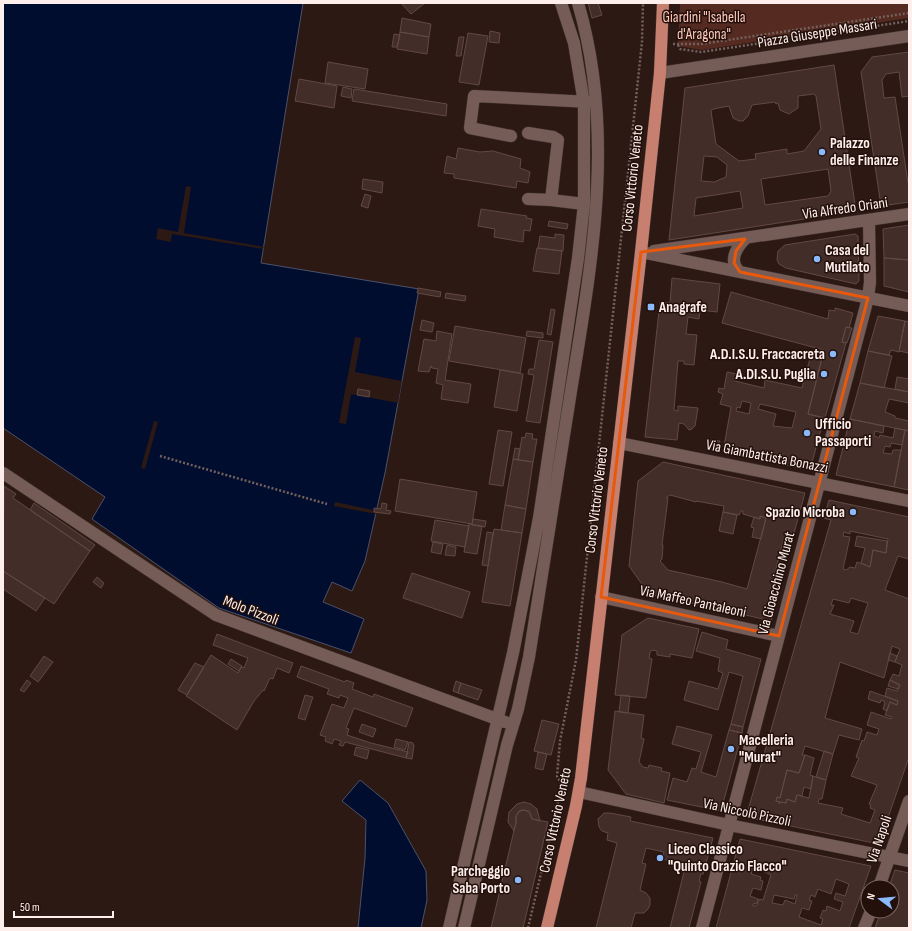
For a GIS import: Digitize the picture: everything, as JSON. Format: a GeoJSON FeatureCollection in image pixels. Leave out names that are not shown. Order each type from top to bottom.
{"type":"FeatureCollection","features":[{"type":"Feature","properties":{"kind":"main road","name":"Corso Vittorio Veneto"},"geometry":{"type":"LineString","coordinates":[[547,928],[579,792],[641,252],[660,73],[663,3]]}},
{"type":"Feature","properties":{"kind":"street"},"geometry":{"type":"LineString","coordinates":[[448,928],[499,720],[539,518],[577,266],[584,204],[584,103],[574,43],[561,3]]}},
{"type":"Feature","properties":{"kind":"street"},"geometry":{"type":"LineString","coordinates":[[464,928],[529,657],[587,294],[600,157],[597,102],[589,49],[578,3]]}},
{"type":"Feature","properties":{"kind":"street","name":"Piazza Giuseppe Massari"},"geometry":{"type":"LineString","coordinates":[[660,73],[909,36]]}},
{"type":"Feature","properties":{"kind":"street"},"geometry":{"type":"LineString","coordinates":[[511,136],[470,128],[474,96],[584,103],[597,102]]}},
{"type":"Feature","properties":{"kind":"street"},"geometry":{"type":"LineString","coordinates":[[528,133],[553,137],[558,140],[551,200]]}},
{"type":"Feature","properties":{"kind":"street"},"geometry":{"type":"LineString","coordinates":[[528,199],[584,204]]}},
{"type":"Feature","properties":{"kind":"street","name":"Via Alfredo Oriani"},"geometry":{"type":"LineString","coordinates":[[641,252],[745,239],[909,214]]}},
{"type":"Feature","properties":{"kind":"street","name":"Via Gioacchino Murat"},"geometry":{"type":"LineString","coordinates":[[702,928],[868,298],[870,282],[869,221]]}},
{"type":"Feature","properties":{"kind":"street"},"geometry":{"type":"LineString","coordinates":[[740,272],[734,263],[735,255],[738,246],[745,239]]}},
{"type":"Feature","properties":{"kind":"street"},"geometry":{"type":"LineString","coordinates":[[641,252],[909,306]]}},
{"type":"Feature","properties":{"kind":"street","name":"Via Giambattista Bonazzi"},"geometry":{"type":"LineString","coordinates":[[619,443],[909,501]]}},
{"type":"Feature","properties":{"kind":"street","name":"Molo Pizzoli"},"geometry":{"type":"LineString","coordinates":[[3,473],[216,615],[513,726]]}},
{"type":"Feature","properties":{"kind":"street","name":"Via Maffeo Pantaleoni"},"geometry":{"type":"LineString","coordinates":[[601,597],[779,636]]}},
{"type":"Feature","properties":{"kind":"street","name":"Via Niccolò Pizzoli"},"geometry":{"type":"LineString","coordinates":[[579,792],[729,825],[909,861]]}},
{"type":"Feature","properties":{"kind":"street","name":"Via Napoli"},"geometry":{"type":"LineString","coordinates":[[882,879],[909,800]]}},
{"type":"Feature","properties":{"kind":"path"},"geometry":{"type":"LineString","coordinates":[[528,928],[562,785],[557,776],[560,741],[576,660],[642,42],[644,3]]}},
{"type":"Feature","properties":{"kind":"path"},"geometry":{"type":"LineString","coordinates":[[909,13],[678,45],[680,49],[701,52],[909,20]]}},
{"type":"Feature","properties":{"kind":"path"},"geometry":{"type":"LineString","coordinates":[[691,50],[692,44]]}},
{"type":"Feature","properties":{"kind":"path"},"geometry":{"type":"LineString","coordinates":[[160,456],[327,504]]}},
{"type":"Feature","properties":{"kind":"highlighted area"},"geometry":{"type":"Polygon","coordinates":[[[745,239],[736,251],[734,263],[740,272],[868,298],[779,636],[601,597],[641,252],[745,239]]]}},
{"type":"Feature","properties":{"kind":"green space","name":"Giardini \"Isabella d'Aragona\""},"geometry":{"type":"Polygon","coordinates":[[[680,3],[909,3],[909,18],[702,50],[678,46],[680,3]]]}},
{"type":"Feature","properties":{"kind":"water"},"geometry":{"type":"Polygon","coordinates":[[[3,3],[303,3],[261,263],[419,289],[385,473],[365,561],[352,591],[332,582],[323,602],[364,619],[351,653],[219,608],[92,519],[105,497],[3,428],[3,3]]]}},
{"type":"Feature","properties":{"kind":"water"},"geometry":{"type":"Polygon","coordinates":[[[360,780],[388,803],[426,871],[427,900],[421,928],[358,928],[365,858],[366,820],[342,801],[360,780]]]}},
{"type":"Feature","properties":{"kind":"pier"},"geometry":{"type":"Polygon","coordinates":[[[186,186],[191,187],[184,233],[264,247],[263,249],[172,234],[171,242],[156,239],[158,228],[178,232],[186,186]]]}},
{"type":"Feature","properties":{"kind":"pier"},"geometry":{"type":"Polygon","coordinates":[[[355,337],[361,338],[355,372],[402,381],[398,403],[351,394],[346,424],[339,423],[355,337]]]}},
{"type":"Feature","properties":{"kind":"pier"},"geometry":{"type":"Polygon","coordinates":[[[154,421],[158,422],[145,469],[141,468],[154,421]]]}},
{"type":"Feature","properties":{"kind":"pier"},"geometry":{"type":"Polygon","coordinates":[[[335,502],[377,511],[376,514],[334,506],[335,502]]]}},
{"type":"Feature","properties":{"kind":"building"},"geometry":{"type":"Polygon","coordinates":[[[401,3],[425,3],[411,14],[401,3]]]}},
{"type":"Feature","properties":{"kind":"building"},"geometry":{"type":"Polygon","coordinates":[[[588,3],[598,3],[602,15],[592,18],[588,3]]]}},
{"type":"Feature","properties":{"kind":"building"},"geometry":{"type":"Polygon","coordinates":[[[402,18],[431,24],[429,37],[400,32],[402,18]]]}},
{"type":"Feature","properties":{"kind":"building"},"geometry":{"type":"Polygon","coordinates":[[[490,31],[500,33],[499,43],[489,42],[490,31]]]}},
{"type":"Feature","properties":{"kind":"building"},"geometry":{"type":"Polygon","coordinates":[[[400,32],[429,37],[427,54],[397,49],[400,32]]]}},
{"type":"Feature","properties":{"kind":"building"},"geometry":{"type":"Polygon","coordinates":[[[468,33],[488,36],[479,85],[459,82],[468,33]]]}},
{"type":"Feature","properties":{"kind":"building"},"geometry":{"type":"Polygon","coordinates":[[[394,34],[400,35],[397,47],[392,47],[394,34]]]}},
{"type":"Feature","properties":{"kind":"building"},"geometry":{"type":"Polygon","coordinates":[[[459,37],[464,37],[461,56],[456,56],[459,37]]]}},
{"type":"Feature","properties":{"kind":"building"},"geometry":{"type":"Polygon","coordinates":[[[909,52],[909,96],[902,97],[899,72],[886,74],[882,80],[884,98],[895,97],[909,183],[909,202],[881,206],[861,72],[872,57],[909,52]]]}},
{"type":"Feature","properties":{"kind":"building"},"geometry":{"type":"Polygon","coordinates":[[[328,62],[368,69],[365,89],[325,83],[328,62]]]}},
{"type":"Feature","properties":{"kind":"building","name":"Palazzo delle Finanze"},"geometry":{"type":"Polygon","coordinates":[[[834,65],[856,211],[669,240],[685,88],[834,65]],[[814,94],[798,96],[798,108],[789,114],[780,110],[778,103],[776,104],[775,102],[752,105],[748,116],[743,121],[733,118],[729,106],[713,109],[711,111],[716,144],[739,161],[756,159],[755,154],[787,149],[787,154],[804,151],[821,129],[816,96],[814,94]],[[704,156],[701,181],[714,182],[726,177],[727,165],[717,157],[704,156]],[[828,169],[761,179],[765,205],[828,196],[831,191],[828,169]],[[740,191],[696,198],[694,216],[743,208],[740,191]]]}},
{"type":"Feature","properties":{"kind":"building"},"geometry":{"type":"Polygon","coordinates":[[[299,79],[337,86],[334,108],[295,101],[299,79]]]}},
{"type":"Feature","properties":{"kind":"building"},"geometry":{"type":"Polygon","coordinates":[[[343,87],[352,89],[351,98],[341,96],[343,87]]]}},
{"type":"Feature","properties":{"kind":"building"},"geometry":{"type":"Polygon","coordinates":[[[354,89],[447,104],[446,116],[352,101],[354,89]]]}},
{"type":"Feature","properties":{"kind":"building"},"geometry":{"type":"Polygon","coordinates":[[[458,148],[480,152],[493,151],[521,159],[520,168],[530,172],[528,183],[517,181],[516,188],[454,178],[454,174],[444,173],[447,156],[456,159],[458,148]]]}},
{"type":"Feature","properties":{"kind":"building"},"geometry":{"type":"Polygon","coordinates":[[[363,179],[383,182],[382,193],[362,189],[363,179]]]}},
{"type":"Feature","properties":{"kind":"building"},"geometry":{"type":"Polygon","coordinates":[[[365,194],[371,196],[368,208],[361,206],[365,194]]]}},
{"type":"Feature","properties":{"kind":"building"},"geometry":{"type":"Polygon","coordinates":[[[481,209],[527,216],[526,218],[532,219],[530,231],[524,230],[523,242],[494,237],[495,229],[478,226],[481,209]]]}},
{"type":"Feature","properties":{"kind":"building"},"geometry":{"type":"Polygon","coordinates":[[[549,221],[568,224],[567,229],[548,226],[549,221]]]}},
{"type":"Feature","properties":{"kind":"building"},"geometry":{"type":"Polygon","coordinates":[[[909,225],[909,260],[884,258],[883,229],[909,225]]]}},
{"type":"Feature","properties":{"kind":"building"},"geometry":{"type":"Polygon","coordinates":[[[555,234],[564,235],[563,251],[538,248],[540,236],[555,238],[555,234]]]}},
{"type":"Feature","properties":{"kind":"building","name":"Casa del Mutilato"},"geometry":{"type":"Polygon","coordinates":[[[855,234],[858,236],[859,281],[856,284],[786,268],[779,264],[777,260],[778,251],[785,245],[855,234]]]}},
{"type":"Feature","properties":{"kind":"building"},"geometry":{"type":"Polygon","coordinates":[[[537,248],[562,251],[559,274],[533,271],[537,248]]]}},
{"type":"Feature","properties":{"kind":"building"},"geometry":{"type":"Polygon","coordinates":[[[884,258],[909,260],[909,292],[884,286],[884,258]]]}},
{"type":"Feature","properties":{"kind":"building"},"geometry":{"type":"Polygon","coordinates":[[[672,278],[720,284],[717,312],[700,310],[699,319],[688,317],[686,334],[697,335],[694,365],[684,364],[684,361],[678,361],[674,410],[678,411],[678,406],[698,408],[695,426],[692,429],[689,430],[684,424],[679,423],[677,440],[645,437],[660,302],[670,303],[672,278]]]}},
{"type":"Feature","properties":{"kind":"building"},"geometry":{"type":"Polygon","coordinates":[[[418,288],[441,292],[440,297],[417,293],[418,288]]]}},
{"type":"Feature","properties":{"kind":"building","name":"A.D.I.S.U. Fraccacreta"},"geometry":{"type":"Polygon","coordinates":[[[731,292],[828,319],[829,310],[835,311],[835,308],[853,313],[849,328],[846,327],[842,342],[846,343],[825,418],[808,414],[824,350],[722,323],[731,292]]]}},
{"type":"Feature","properties":{"kind":"building"},"geometry":{"type":"Polygon","coordinates":[[[446,293],[466,296],[465,301],[445,298],[446,293]]]}},
{"type":"Feature","properties":{"kind":"building"},"geometry":{"type":"Polygon","coordinates":[[[551,309],[555,310],[551,335],[547,334],[551,309]]]}},
{"type":"Feature","properties":{"kind":"building"},"geometry":{"type":"Polygon","coordinates":[[[878,316],[905,321],[899,352],[891,350],[889,355],[868,351],[878,316]]]}},
{"type":"Feature","properties":{"kind":"building"},"geometry":{"type":"Polygon","coordinates":[[[422,320],[434,323],[432,332],[420,330],[422,320]]]}},
{"type":"Feature","properties":{"kind":"building"},"geometry":{"type":"Polygon","coordinates":[[[905,321],[909,322],[909,353],[899,351],[905,321]]]}},
{"type":"Feature","properties":{"kind":"building"},"geometry":{"type":"Polygon","coordinates":[[[455,326],[526,338],[520,373],[449,361],[455,326]]]}},
{"type":"Feature","properties":{"kind":"building"},"geometry":{"type":"Polygon","coordinates":[[[846,327],[852,328],[847,343],[842,342],[846,327]]]}},
{"type":"Feature","properties":{"kind":"building"},"geometry":{"type":"Polygon","coordinates":[[[437,331],[452,334],[445,380],[471,384],[468,403],[441,399],[443,385],[436,383],[438,369],[432,368],[431,366],[429,372],[418,371],[424,339],[436,341],[437,331]]]}},
{"type":"Feature","properties":{"kind":"building"},"geometry":{"type":"Polygon","coordinates":[[[527,331],[543,333],[543,338],[526,336],[527,331]]]}},
{"type":"Feature","properties":{"kind":"building"},"geometry":{"type":"Polygon","coordinates":[[[539,340],[553,342],[540,423],[526,421],[534,375],[528,374],[529,369],[534,369],[539,340]]]}},
{"type":"Feature","properties":{"kind":"building"},"geometry":{"type":"Polygon","coordinates":[[[868,351],[892,356],[884,388],[860,383],[868,351]]]}},
{"type":"Feature","properties":{"kind":"building"},"geometry":{"type":"Polygon","coordinates":[[[811,355],[822,357],[808,414],[824,418],[810,470],[723,452],[731,407],[720,404],[723,394],[718,392],[719,388],[724,389],[727,372],[737,374],[735,381],[764,388],[765,380],[802,388],[811,355]],[[742,401],[740,408],[737,407],[736,411],[749,414],[751,403],[742,401]],[[760,404],[758,409],[776,414],[773,426],[792,428],[796,412],[760,404]]]}},
{"type":"Feature","properties":{"kind":"building"},"geometry":{"type":"Polygon","coordinates":[[[500,370],[523,374],[517,411],[494,407],[500,370]]]}},
{"type":"Feature","properties":{"kind":"building"},"geometry":{"type":"Polygon","coordinates":[[[897,377],[909,379],[909,392],[895,389],[897,377]]]}},
{"type":"Feature","properties":{"kind":"building"},"geometry":{"type":"Polygon","coordinates":[[[860,383],[909,392],[909,403],[889,399],[885,412],[895,416],[895,418],[909,421],[909,431],[850,419],[860,383]]]}},
{"type":"Feature","properties":{"kind":"building"},"geometry":{"type":"Polygon","coordinates":[[[358,389],[370,391],[369,397],[357,395],[358,389]]]}},
{"type":"Feature","properties":{"kind":"building"},"geometry":{"type":"Polygon","coordinates":[[[850,419],[884,426],[883,433],[875,431],[874,436],[879,438],[880,435],[893,438],[895,428],[905,430],[902,445],[891,443],[890,447],[885,446],[883,453],[892,454],[893,450],[901,450],[894,487],[836,475],[850,419]]]}},
{"type":"Feature","properties":{"kind":"building"},"geometry":{"type":"Polygon","coordinates":[[[498,430],[512,432],[503,486],[489,484],[498,430]]]}},
{"type":"Feature","properties":{"kind":"building"},"geometry":{"type":"Polygon","coordinates":[[[905,430],[909,431],[909,490],[894,487],[905,430]]]}},
{"type":"Feature","properties":{"kind":"building"},"geometry":{"type":"Polygon","coordinates":[[[526,433],[533,434],[532,439],[537,439],[533,462],[518,460],[522,437],[525,438],[526,433]]]}},
{"type":"Feature","properties":{"kind":"building"},"geometry":{"type":"Polygon","coordinates":[[[711,440],[720,441],[718,451],[709,449],[711,440]]]}},
{"type":"Feature","properties":{"kind":"building"},"geometry":{"type":"Polygon","coordinates":[[[515,448],[520,449],[518,460],[513,459],[515,448]]]}},
{"type":"Feature","properties":{"kind":"building"},"geometry":{"type":"Polygon","coordinates":[[[513,459],[533,462],[526,509],[505,505],[513,459]]]}},
{"type":"Feature","properties":{"kind":"building"},"geometry":{"type":"Polygon","coordinates":[[[663,462],[805,493],[791,544],[783,542],[774,576],[782,578],[771,621],[733,612],[733,609],[706,603],[705,606],[649,594],[629,566],[638,481],[663,462]],[[670,495],[666,498],[668,498],[662,545],[662,559],[660,561],[668,570],[747,589],[766,518],[760,516],[760,519],[743,514],[743,511],[741,511],[739,515],[723,512],[724,506],[696,502],[670,495]]]}},
{"type":"Feature","properties":{"kind":"building"},"geometry":{"type":"Polygon","coordinates":[[[400,479],[477,492],[472,524],[395,511],[400,479]]]}},
{"type":"Feature","properties":{"kind":"building"},"geometry":{"type":"Polygon","coordinates":[[[4,486],[16,494],[13,498],[90,551],[54,604],[3,571],[4,486]]]}},
{"type":"Feature","properties":{"kind":"building"},"geometry":{"type":"Polygon","coordinates":[[[829,500],[909,517],[909,559],[898,556],[885,590],[909,599],[909,757],[879,844],[746,817],[831,520],[824,518],[829,500]],[[850,531],[850,534],[844,532],[843,536],[850,537],[843,569],[846,570],[850,567],[855,568],[857,562],[870,567],[873,550],[886,553],[888,539],[850,531]],[[851,598],[849,603],[833,599],[831,605],[834,605],[830,614],[854,621],[850,632],[858,634],[868,603],[851,598]],[[892,646],[884,678],[840,662],[825,718],[862,729],[859,740],[839,735],[833,754],[805,746],[802,755],[805,755],[799,773],[787,770],[780,798],[777,797],[776,801],[780,802],[779,804],[781,802],[786,803],[787,799],[795,802],[797,795],[809,798],[813,776],[826,780],[822,799],[819,799],[818,803],[843,808],[841,814],[870,823],[875,810],[870,808],[871,805],[869,804],[877,785],[851,776],[859,758],[856,757],[862,740],[864,741],[867,732],[877,735],[879,729],[867,725],[871,712],[891,719],[892,717],[885,715],[890,702],[897,705],[898,701],[885,696],[887,688],[897,691],[900,685],[890,680],[893,674],[899,676],[902,665],[895,662],[900,649],[892,646]]]}},
{"type":"Feature","properties":{"kind":"building"},"geometry":{"type":"Polygon","coordinates":[[[34,503],[95,545],[90,551],[30,510],[34,503]]]}},
{"type":"Feature","properties":{"kind":"building"},"geometry":{"type":"Polygon","coordinates":[[[382,503],[387,504],[386,510],[391,511],[390,514],[374,512],[374,508],[381,509],[382,503]]]}},
{"type":"Feature","properties":{"kind":"building"},"geometry":{"type":"Polygon","coordinates":[[[505,505],[526,509],[522,533],[501,530],[505,505]]]}},
{"type":"Feature","properties":{"kind":"building"},"geometry":{"type":"Polygon","coordinates":[[[723,512],[737,515],[733,534],[719,531],[723,512]]]}},
{"type":"Feature","properties":{"kind":"building"},"geometry":{"type":"Polygon","coordinates":[[[760,516],[766,518],[761,539],[752,537],[754,528],[751,527],[754,517],[760,519],[760,516]]]}},
{"type":"Feature","properties":{"kind":"building"},"geometry":{"type":"Polygon","coordinates":[[[473,519],[486,521],[485,527],[472,525],[473,519]]]}},
{"type":"Feature","properties":{"kind":"building"},"geometry":{"type":"Polygon","coordinates":[[[435,520],[469,526],[465,547],[431,541],[435,520]]]}},
{"type":"Feature","properties":{"kind":"building"},"geometry":{"type":"Polygon","coordinates":[[[469,524],[482,526],[477,554],[464,552],[469,524]]]}},
{"type":"Feature","properties":{"kind":"building"},"geometry":{"type":"Polygon","coordinates":[[[494,529],[522,533],[510,606],[482,602],[494,529]]]}},
{"type":"Feature","properties":{"kind":"building"},"geometry":{"type":"Polygon","coordinates":[[[487,532],[493,533],[488,566],[482,565],[487,532]]]}},
{"type":"Feature","properties":{"kind":"building"},"geometry":{"type":"Polygon","coordinates":[[[857,536],[887,541],[886,553],[873,550],[870,567],[861,563],[865,548],[855,546],[857,536]]]}},
{"type":"Feature","properties":{"kind":"building"},"geometry":{"type":"Polygon","coordinates":[[[433,542],[443,544],[441,554],[431,552],[433,542]]]}},
{"type":"Feature","properties":{"kind":"building"},"geometry":{"type":"Polygon","coordinates":[[[447,545],[456,547],[455,556],[445,555],[447,545]]]}},
{"type":"Feature","properties":{"kind":"building"},"geometry":{"type":"Polygon","coordinates":[[[3,571],[45,598],[36,611],[3,589],[3,571]]]}},
{"type":"Feature","properties":{"kind":"building"},"geometry":{"type":"Polygon","coordinates":[[[412,573],[470,592],[462,618],[403,598],[412,573]]]}},
{"type":"Feature","properties":{"kind":"building"},"geometry":{"type":"Polygon","coordinates":[[[97,577],[104,583],[101,588],[93,582],[97,577]]]}},
{"type":"Feature","properties":{"kind":"building"},"geometry":{"type":"Polygon","coordinates":[[[648,618],[699,629],[692,658],[670,654],[670,657],[657,655],[657,651],[652,650],[649,658],[652,659],[646,698],[615,695],[622,635],[648,618]]]}},
{"type":"Feature","properties":{"kind":"building"},"geometry":{"type":"Polygon","coordinates":[[[702,632],[728,640],[726,649],[761,659],[743,727],[731,724],[743,676],[729,672],[718,710],[684,700],[689,681],[718,689],[723,673],[718,671],[720,658],[696,651],[702,632]]]}},
{"type":"Feature","properties":{"kind":"building"},"geometry":{"type":"Polygon","coordinates":[[[217,634],[293,663],[289,673],[277,668],[273,679],[270,678],[264,691],[263,690],[254,701],[237,730],[186,696],[211,655],[238,673],[241,667],[244,668],[248,658],[213,645],[217,634]]]}},
{"type":"Feature","properties":{"kind":"building"},"geometry":{"type":"Polygon","coordinates":[[[890,653],[897,656],[895,662],[888,660],[890,653]]]}},
{"type":"Feature","properties":{"kind":"building"},"geometry":{"type":"Polygon","coordinates":[[[44,656],[53,662],[38,682],[30,676],[44,656]]]}},
{"type":"Feature","properties":{"kind":"building"},"geometry":{"type":"Polygon","coordinates":[[[231,659],[242,666],[239,671],[228,664],[231,659]]]}},
{"type":"Feature","properties":{"kind":"building"},"geometry":{"type":"Polygon","coordinates":[[[195,663],[204,667],[187,695],[178,690],[195,663]]]}},
{"type":"Feature","properties":{"kind":"building"},"geometry":{"type":"Polygon","coordinates":[[[301,666],[345,682],[346,680],[354,683],[352,689],[373,697],[374,694],[413,708],[406,727],[354,708],[346,728],[349,729],[347,735],[371,743],[408,752],[406,758],[345,742],[343,746],[339,745],[341,741],[334,739],[332,744],[325,741],[326,737],[320,735],[332,704],[344,708],[348,698],[340,695],[339,698],[327,694],[329,689],[297,677],[301,666]]]}},
{"type":"Feature","properties":{"kind":"building"},"geometry":{"type":"Polygon","coordinates":[[[27,680],[31,683],[24,692],[20,690],[27,680]]]}},
{"type":"Feature","properties":{"kind":"building"},"geometry":{"type":"Polygon","coordinates":[[[890,680],[900,685],[898,689],[888,686],[890,680]]]}},
{"type":"Feature","properties":{"kind":"building"},"geometry":{"type":"Polygon","coordinates":[[[456,681],[461,683],[458,693],[453,691],[456,681]]]}},
{"type":"Feature","properties":{"kind":"building"},"geometry":{"type":"Polygon","coordinates":[[[461,683],[482,690],[478,700],[458,693],[461,683]]]}},
{"type":"Feature","properties":{"kind":"building"},"geometry":{"type":"Polygon","coordinates":[[[870,691],[898,701],[897,705],[890,702],[887,711],[883,709],[885,702],[881,700],[880,703],[868,699],[870,691]]]}},
{"type":"Feature","properties":{"kind":"building"},"geometry":{"type":"Polygon","coordinates":[[[305,695],[313,697],[305,720],[298,718],[305,695]]]}},
{"type":"Feature","properties":{"kind":"building"},"geometry":{"type":"Polygon","coordinates":[[[621,695],[630,696],[628,713],[619,712],[621,695]]]}},
{"type":"Feature","properties":{"kind":"building"},"geometry":{"type":"Polygon","coordinates":[[[615,711],[644,715],[641,738],[644,739],[639,762],[643,767],[648,768],[649,765],[662,768],[661,771],[670,773],[664,803],[626,794],[608,770],[615,711]]]}},
{"type":"Feature","properties":{"kind":"building"},"geometry":{"type":"Polygon","coordinates":[[[542,720],[559,724],[551,755],[534,751],[542,720]]]}},
{"type":"Feature","properties":{"kind":"building"},"geometry":{"type":"Polygon","coordinates":[[[362,724],[376,729],[373,737],[359,732],[362,724]]]}},
{"type":"Feature","properties":{"kind":"building"},"geometry":{"type":"Polygon","coordinates":[[[731,724],[743,727],[742,733],[729,730],[731,724]]]}},
{"type":"Feature","properties":{"kind":"building"},"geometry":{"type":"Polygon","coordinates":[[[677,726],[712,735],[701,772],[716,777],[729,730],[742,733],[721,811],[667,800],[673,778],[687,782],[692,768],[696,769],[701,752],[672,744],[677,726]]]}},
{"type":"Feature","properties":{"kind":"building"},"geometry":{"type":"Polygon","coordinates":[[[396,739],[408,742],[405,750],[394,747],[396,739]]]}},
{"type":"Feature","properties":{"kind":"building"},"geometry":{"type":"Polygon","coordinates":[[[409,742],[413,743],[414,745],[412,759],[406,758],[409,742]]]}},
{"type":"Feature","properties":{"kind":"building"},"geometry":{"type":"Polygon","coordinates":[[[356,747],[369,750],[367,759],[354,755],[356,747]]]}},
{"type":"Feature","properties":{"kind":"building"},"geometry":{"type":"Polygon","coordinates":[[[824,751],[833,754],[826,780],[816,777],[824,751]]]}},
{"type":"Feature","properties":{"kind":"building"},"geometry":{"type":"Polygon","coordinates":[[[538,752],[547,754],[543,770],[535,768],[538,752]]]}},
{"type":"Feature","properties":{"kind":"building"},"geometry":{"type":"Polygon","coordinates":[[[805,755],[814,758],[810,775],[813,776],[811,789],[804,787],[802,796],[797,795],[795,802],[787,799],[786,803],[781,802],[779,804],[780,802],[776,801],[777,797],[780,798],[787,770],[799,773],[805,755]]]}},
{"type":"Feature","properties":{"kind":"building"},"geometry":{"type":"Polygon","coordinates":[[[524,802],[531,804],[537,809],[540,821],[532,819],[529,811],[521,810],[516,816],[514,831],[508,822],[509,812],[517,804],[524,802]]]}},
{"type":"Feature","properties":{"kind":"building","name":"Parcheggio Saba Porto"},"geometry":{"type":"Polygon","coordinates":[[[525,810],[530,813],[532,819],[548,822],[523,928],[491,928],[516,822],[516,816],[519,811],[525,810]]]}},
{"type":"Feature","properties":{"kind":"building","name":"Liceo Classico \"Quinto Orazio Flacco\""},"geometry":{"type":"Polygon","coordinates":[[[604,813],[631,817],[630,821],[713,838],[703,874],[701,874],[699,881],[701,882],[689,928],[670,928],[686,864],[662,859],[664,852],[646,848],[642,863],[646,864],[640,890],[646,893],[650,898],[650,905],[648,909],[644,913],[635,913],[631,928],[596,928],[617,843],[607,840],[608,833],[602,831],[599,827],[598,819],[604,813]]]}},
{"type":"Feature","properties":{"kind":"building"},"geometry":{"type":"Polygon","coordinates":[[[740,839],[871,866],[866,879],[860,879],[860,897],[849,928],[716,928],[740,839]],[[751,866],[750,869],[753,869],[751,874],[761,877],[760,880],[763,881],[761,890],[753,888],[750,896],[758,899],[757,903],[753,904],[753,906],[757,905],[759,899],[763,900],[771,875],[763,870],[751,866]],[[836,879],[831,894],[818,889],[815,897],[811,895],[809,900],[812,901],[809,910],[802,908],[799,917],[821,925],[823,919],[820,918],[823,910],[826,911],[827,906],[840,911],[843,902],[834,899],[836,893],[845,896],[849,884],[836,879]],[[774,895],[772,903],[783,905],[785,900],[795,904],[797,895],[795,895],[794,899],[774,895]]]}},
{"type":"Feature","properties":{"kind":"building"},"geometry":{"type":"Polygon","coordinates":[[[895,870],[909,873],[909,928],[875,928],[878,919],[900,919],[900,879],[892,879],[895,870]]]}},
{"type":"Feature","properties":{"kind":"place","name":"Palazzo delle Finanze"},"geometry":{"type":"Point","coordinates":[822,152]}},
{"type":"Feature","properties":{"kind":"place","name":"Casa del Mutilato"},"geometry":{"type":"Point","coordinates":[817,259]}},
{"type":"Feature","properties":{"kind":"place","name":"Anagrafe"},"geometry":{"type":"Point","coordinates":[651,307]}},
{"type":"Feature","properties":{"kind":"place","name":"A.D.I.S.U. Fraccacreta"},"geometry":{"type":"Point","coordinates":[833,354]}},
{"type":"Feature","properties":{"kind":"place","name":"A.DI.S.U. Puglia"},"geometry":{"type":"Point","coordinates":[824,374]}},
{"type":"Feature","properties":{"kind":"place","name":"Ufficio Passaporti"},"geometry":{"type":"Point","coordinates":[807,433]}},
{"type":"Feature","properties":{"kind":"place","name":"Spazio Microba"},"geometry":{"type":"Point","coordinates":[853,512]}},
{"type":"Feature","properties":{"kind":"place","name":"Macelleria \"Murat\""},"geometry":{"type":"Point","coordinates":[731,749]}},
{"type":"Feature","properties":{"kind":"place","name":"Liceo Classico \"Quinto Orazio Flacco\""},"geometry":{"type":"Point","coordinates":[660,858]}},
{"type":"Feature","properties":{"kind":"place","name":"Parcheggio Saba Porto"},"geometry":{"type":"Point","coordinates":[518,880]}}]}
